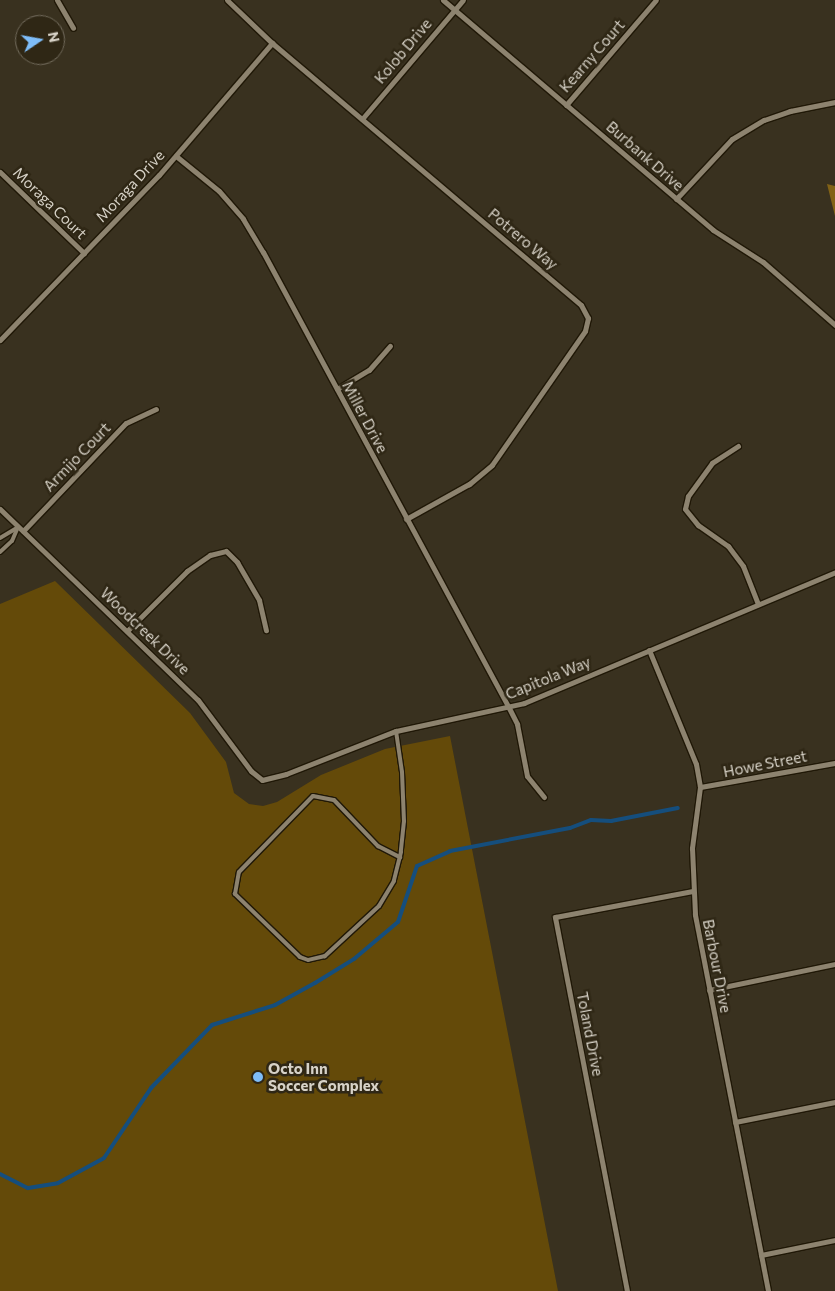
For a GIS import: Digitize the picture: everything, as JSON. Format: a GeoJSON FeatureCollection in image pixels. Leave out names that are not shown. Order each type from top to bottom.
{"type":"FeatureCollection","features":[{"type":"Feature","properties":{"kind":"street"},"geometry":{"type":"LineString","coordinates":[[57,0],[73,28]]}},
{"type":"Feature","properties":{"kind":"street","name":"Potrero Way"},"geometry":{"type":"LineString","coordinates":[[228,0],[272,43],[580,305],[588,318],[584,331],[492,466],[469,484],[406,519]]}},
{"type":"Feature","properties":{"kind":"street","name":"Burbank Drive"},"geometry":{"type":"LineString","coordinates":[[443,0],[713,230],[762,262],[835,325]]}},
{"type":"Feature","properties":{"kind":"street","name":"Kolob Drive"},"geometry":{"type":"LineString","coordinates":[[362,119],[463,0]]}},
{"type":"Feature","properties":{"kind":"street","name":"Kearny Court"},"geometry":{"type":"LineString","coordinates":[[566,105],[656,0]]}},
{"type":"Feature","properties":{"kind":"street","name":"Moraga Drive"},"geometry":{"type":"LineString","coordinates":[[0,340],[176,156],[272,43]]}},
{"type":"Feature","properties":{"kind":"street"},"geometry":{"type":"LineString","coordinates":[[676,199],[732,139],[764,120],[790,110],[835,102]]}},
{"type":"Feature","properties":{"kind":"street","name":"Miller Drive"},"geometry":{"type":"LineString","coordinates":[[176,156],[219,191],[243,219],[509,708],[517,724],[527,776],[544,797]]}},
{"type":"Feature","properties":{"kind":"street","name":"Moraga Court"},"geometry":{"type":"LineString","coordinates":[[0,172],[84,253]]}},
{"type":"Feature","properties":{"kind":"street"},"geometry":{"type":"LineString","coordinates":[[337,390],[370,370],[390,346]]}},
{"type":"Feature","properties":{"kind":"street","name":"Armijo Court"},"geometry":{"type":"LineString","coordinates":[[21,529],[126,423],[156,410]]}},
{"type":"Feature","properties":{"kind":"street"},"geometry":{"type":"LineString","coordinates":[[738,446],[712,463],[688,496],[685,509],[698,525],[728,546],[743,566],[758,604]]}},
{"type":"Feature","properties":{"kind":"street","name":"Woodcreek Drive"},"geometry":{"type":"LineString","coordinates":[[0,509],[198,700],[251,771],[262,780]]}},
{"type":"Feature","properties":{"kind":"street"},"geometry":{"type":"LineString","coordinates":[[127,631],[187,571],[210,555],[226,551],[237,562],[259,600],[266,630]]}},
{"type":"Feature","properties":{"kind":"street","name":"Capitola Way"},"geometry":{"type":"LineString","coordinates":[[262,780],[286,774],[396,731],[509,708],[835,572]]}},
{"type":"Feature","properties":{"kind":"street","name":"Barbour Drive"},"geometry":{"type":"LineString","coordinates":[[649,650],[690,748],[700,787],[692,848],[692,891],[709,990],[768,1291]]}},
{"type":"Feature","properties":{"kind":"street","name":"Howe Street"},"geometry":{"type":"LineString","coordinates":[[700,787],[835,763]]}},
{"type":"Feature","properties":{"kind":"street","name":"Toland Drive"},"geometry":{"type":"LineString","coordinates":[[628,1291],[556,917],[692,891]]}},
{"type":"Feature","properties":{"kind":"street"},"geometry":{"type":"LineString","coordinates":[[709,990],[835,964]]}},
{"type":"Feature","properties":{"kind":"street"},"geometry":{"type":"LineString","coordinates":[[735,1122],[835,1102]]}},
{"type":"Feature","properties":{"kind":"street"},"geometry":{"type":"LineString","coordinates":[[761,1256],[835,1240]]}},
{"type":"Feature","properties":{"kind":"lane"},"geometry":{"type":"LineString","coordinates":[[0,538],[21,529]]}},
{"type":"Feature","properties":{"kind":"lane"},"geometry":{"type":"LineString","coordinates":[[0,552],[21,529]]}},
{"type":"Feature","properties":{"kind":"lane"},"geometry":{"type":"LineString","coordinates":[[396,731],[404,807],[400,857],[394,881],[379,906],[325,956],[317,959],[300,957],[235,894],[234,885],[239,872],[313,796],[334,800],[378,846],[400,857]]}},
{"type":"Feature","properties":{"kind":"shaded area"},"geometry":{"type":"Polygon","coordinates":[[[827,184],[835,186],[835,216],[827,184]]]}},
{"type":"Feature","properties":{"kind":"shaded area","name":"Octo Inn Soccer Complex"},"geometry":{"type":"Polygon","coordinates":[[[55,581],[190,713],[226,762],[234,793],[249,804],[263,806],[277,802],[321,775],[385,749],[450,736],[558,1291],[0,1291],[0,604],[55,581]]]}},
{"type":"Feature","properties":{"kind":"waterway"},"geometry":{"type":"LineString","coordinates":[[0,1174],[28,1188],[58,1183],[104,1158],[151,1088],[212,1025],[275,1005],[315,983],[354,959],[398,922],[417,866],[450,851],[570,828],[591,820],[611,821],[678,808]]}},
{"type":"Feature","properties":{"kind":"place","name":"Octo Inn Soccer Complex"},"geometry":{"type":"Point","coordinates":[258,1077]}}]}
